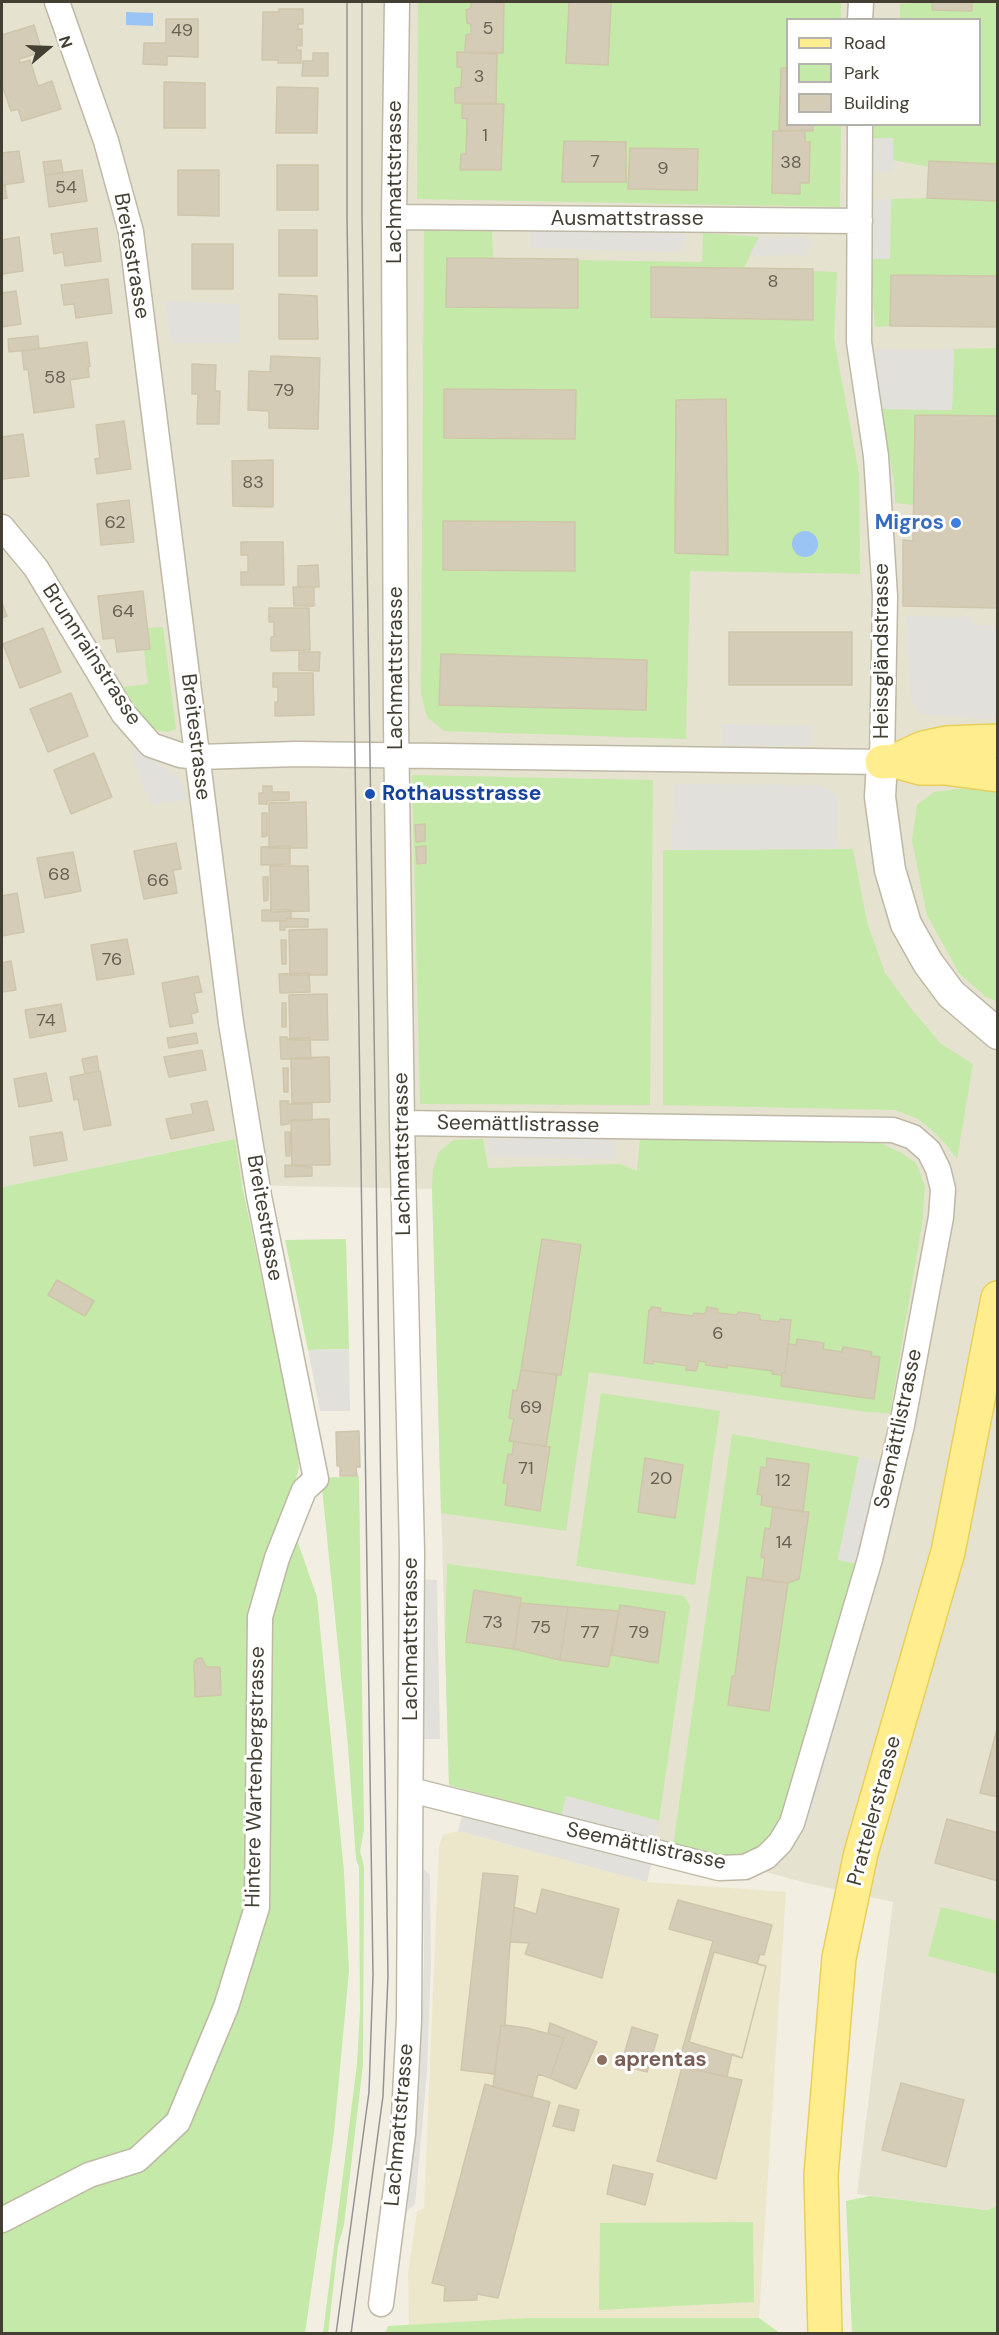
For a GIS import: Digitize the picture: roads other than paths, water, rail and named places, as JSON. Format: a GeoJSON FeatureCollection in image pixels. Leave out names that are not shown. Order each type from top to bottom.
{"type":"FeatureCollection","features":[{"type":"Feature","properties":{"kind":"main road"},"geometry":{"type":"LineString","coordinates":[[889,761],[923,747],[946,743],[998,741]]}},
{"type":"Feature","properties":{"kind":"main road"},"geometry":{"type":"LineString","coordinates":[[889,761],[921,768],[945,768],[998,775]]}},
{"type":"Feature","properties":{"kind":"main road","name":"Prattelerstrasse"},"geometry":{"type":"LineString","coordinates":[[825,2334],[821,2175],[839,1958],[861,1852],[948,1552],[998,1298]]}},
{"type":"Feature","properties":{"kind":"street","name":"Breitestrasse"},"geometry":{"type":"LineString","coordinates":[[57,2],[106,141],[131,232],[231,1023],[257,1185],[315,1479]]}},
{"type":"Feature","properties":{"kind":"street","name":"Lachmattstrasse"},"geometry":{"type":"LineString","coordinates":[[381,2304],[403,2134],[409,2020],[411,1790],[412,1552],[396,755],[394,217],[397,2]]}},
{"type":"Feature","properties":{"kind":"street"},"geometry":{"type":"LineString","coordinates":[[861,2],[861,18]]}},
{"type":"Feature","properties":{"kind":"street","name":"Heissgländstrasse"},"geometry":{"type":"LineString","coordinates":[[860,126],[859,342],[876,456],[885,596],[889,761],[880,797],[890,870],[906,924],[928,963],[951,994],[998,1034]]}},
{"type":"Feature","properties":{"kind":"street","name":"Ausmattstrasse"},"geometry":{"type":"LineString","coordinates":[[394,217],[860,221]]}},
{"type":"Feature","properties":{"kind":"street","name":"Brunnrainstrasse"},"geometry":{"type":"LineString","coordinates":[[2,527],[36,568],[123,713],[151,745],[180,755],[198,758]]}},
{"type":"Feature","properties":{"kind":"street"},"geometry":{"type":"LineString","coordinates":[[198,758],[296,754],[889,761]]}},
{"type":"Feature","properties":{"kind":"street","name":"Seemättlistrasse"},"geometry":{"type":"LineString","coordinates":[[402,1123],[894,1130],[913,1137],[929,1151],[938,1168],[943,1190],[941,1217],[902,1425],[870,1559],[792,1823],[780,1843],[766,1857],[745,1866],[719,1868],[411,1790]]}},
{"type":"Feature","properties":{"kind":"street","name":"Hintere Wartenbergstrasse"},"geometry":{"type":"LineString","coordinates":[[2,2220],[89,2175],[137,2160],[178,2122],[226,2007],[257,1906],[260,1617],[284,1539],[304,1490],[315,1479]]}},
{"type":"Feature","properties":{"kind":"water"},"geometry":{"type":"Polygon","coordinates":[[[126,12],[153,13],[153,26],[126,25],[126,12]]]}},
{"type":"Feature","properties":{"kind":"water"},"geometry":{"type":"Polygon","coordinates":[[[805,531],[814,535],[818,544],[814,553],[805,557],[796,553],[792,544],[796,535],[805,531]]]}},
{"type":"Feature","properties":{"kind":"tram line"},"geometry":{"type":"LineString","coordinates":[[336,2334],[369,2092],[373,1975],[347,217],[347,2]]}},
{"type":"Feature","properties":{"kind":"tram line"},"geometry":{"type":"LineString","coordinates":[[351,2334],[383,2096],[388,1976],[362,215],[362,2]]}},
{"type":"Feature","properties":{"kind":"place","name":"Migros"},"geometry":{"type":"Point","coordinates":[956,523]}},
{"type":"Feature","properties":{"kind":"place","name":"Rothausstrasse"},"geometry":{"type":"Point","coordinates":[370,794]}},
{"type":"Feature","properties":{"kind":"place","name":"aprentas"},"geometry":{"type":"Point","coordinates":[602,2060]}}]}
